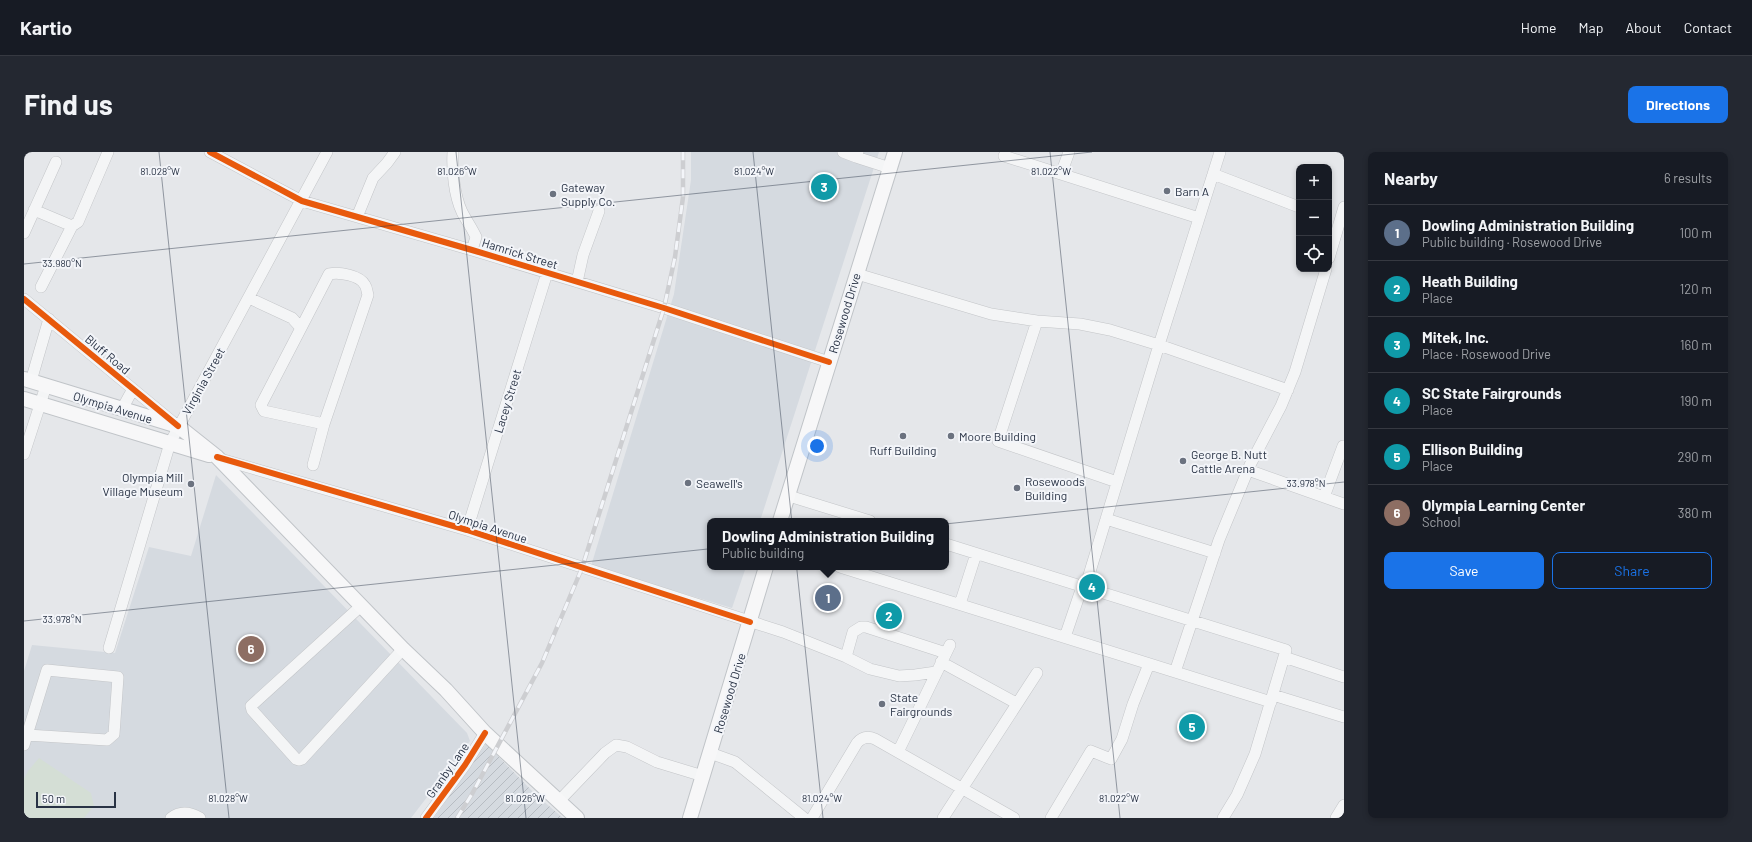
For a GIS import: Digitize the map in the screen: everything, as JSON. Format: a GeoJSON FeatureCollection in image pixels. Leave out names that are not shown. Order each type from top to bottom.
{"type":"FeatureCollection","features":[{"type":"Feature","properties":{"kind":"main road","name":"Rosewood Drive"},"geometry":{"type":"LineString","coordinates":[[781,518],[895,152]]}},
{"type":"Feature","properties":{"kind":"main road","name":"Olympia Avenue"},"geometry":{"type":"LineString","coordinates":[[27,380],[178,426],[217,458]]}},
{"type":"Feature","properties":{"kind":"main road","name":"Olympia Avenue"},"geometry":{"type":"LineString","coordinates":[[24,399],[217,458]]}},
{"type":"Feature","properties":{"kind":"main road"},"geometry":{"type":"LineString","coordinates":[[217,458],[403,649],[446,690],[485,733],[577,818]]}},
{"type":"Feature","properties":{"kind":"main road","name":"Rosewood Drive"},"geometry":{"type":"LineString","coordinates":[[690,818],[765,570]]}},
{"type":"Feature","properties":{"kind":"street"},"geometry":{"type":"LineString","coordinates":[[42,287],[72,226],[78,222],[108,152]]}},
{"type":"Feature","properties":{"kind":"street","name":"Hamrick Street"},"geometry":{"type":"LineString","coordinates":[[210,152],[302,201],[664,308],[829,362]]}},
{"type":"Feature","properties":{"kind":"street","name":"Virginia Street"},"geometry":{"type":"LineString","coordinates":[[109,648],[170,443],[302,201],[327,152]]}},
{"type":"Feature","properties":{"kind":"street"},"geometry":{"type":"LineString","coordinates":[[357,217],[372,178],[387,163],[395,152]]}},
{"type":"Feature","properties":{"kind":"street"},"geometry":{"type":"LineString","coordinates":[[453,152],[452,163],[458,201],[462,212],[476,237],[472,250]]}},
{"type":"Feature","properties":{"kind":"street"},"geometry":{"type":"LineString","coordinates":[[843,152],[857,155],[890,168]]}},
{"type":"Feature","properties":{"kind":"street"},"geometry":{"type":"LineString","coordinates":[[1062,174],[1069,152]]}},
{"type":"Feature","properties":{"kind":"street"},"geometry":{"type":"LineString","coordinates":[[1065,637],[1084,587],[1106,519],[1220,152]]}},
{"type":"Feature","properties":{"kind":"street"},"geometry":{"type":"LineString","coordinates":[[1004,156],[1199,218]]}},
{"type":"Feature","properties":{"kind":"street"},"geometry":{"type":"LineString","coordinates":[[24,233],[56,162]]}},
{"type":"Feature","properties":{"kind":"street"},"geometry":{"type":"LineString","coordinates":[[1213,174],[1296,206]]}},
{"type":"Feature","properties":{"kind":"street"},"geometry":{"type":"LineString","coordinates":[[1332,236],[1334,220],[1344,207]]}},
{"type":"Feature","properties":{"kind":"street"},"geometry":{"type":"LineString","coordinates":[[34,210],[72,226]]}},
{"type":"Feature","properties":{"kind":"street"},"geometry":{"type":"LineString","coordinates":[[576,282],[583,255],[599,211]]}},
{"type":"Feature","properties":{"kind":"street"},"geometry":{"type":"LineString","coordinates":[[313,465],[324,424],[368,295],[365,284],[360,279],[337,272],[329,274],[261,405],[264,411],[324,424]]}},
{"type":"Feature","properties":{"kind":"street"},"geometry":{"type":"LineString","coordinates":[[1175,672],[1215,553],[1248,470],[1288,390],[1295,372],[1325,272]]}},
{"type":"Feature","properties":{"kind":"street","name":"Lacey Street"},"geometry":{"type":"LineString","coordinates":[[467,530],[547,273]]}},
{"type":"Feature","properties":{"kind":"street"},"geometry":{"type":"LineString","coordinates":[[857,274],[991,314],[1036,321],[1065,322],[1094,326],[1159,345],[1288,390]]}},
{"type":"Feature","properties":{"kind":"street"},"geometry":{"type":"LineString","coordinates":[[249,298],[292,318],[301,328]]}},
{"type":"Feature","properties":{"kind":"street","name":"Bluff Road"},"geometry":{"type":"LineString","coordinates":[[24,299],[178,426]]}},
{"type":"Feature","properties":{"kind":"street"},"geometry":{"type":"LineString","coordinates":[[27,380],[49,319]]}},
{"type":"Feature","properties":{"kind":"street"},"geometry":{"type":"LineString","coordinates":[[1036,321],[998,441],[1117,482]]}},
{"type":"Feature","properties":{"kind":"street"},"geometry":{"type":"LineString","coordinates":[[24,454],[46,386]]}},
{"type":"Feature","properties":{"kind":"street"},"geometry":{"type":"LineString","coordinates":[[122,409],[133,389]]}},
{"type":"Feature","properties":{"kind":"street"},"geometry":{"type":"LineString","coordinates":[[1324,497],[1342,446]]}},
{"type":"Feature","properties":{"kind":"street","name":"Olympia Avenue"},"geometry":{"type":"LineString","coordinates":[[217,458],[467,530],[783,632],[846,657],[870,669],[899,676],[936,672]]}},
{"type":"Feature","properties":{"kind":"street"},"geometry":{"type":"LineString","coordinates":[[1248,470],[1344,504]]}},
{"type":"Feature","properties":{"kind":"street"},"geometry":{"type":"LineString","coordinates":[[789,496],[860,518]]}},
{"type":"Feature","properties":{"kind":"street"},"geometry":{"type":"LineString","coordinates":[[1106,519],[1215,553]]}},
{"type":"Feature","properties":{"kind":"street"},"geometry":{"type":"LineString","coordinates":[[949,545],[1286,650],[1255,754],[1237,795],[1223,818]]}},
{"type":"Feature","properties":{"kind":"street"},"geometry":{"type":"LineString","coordinates":[[960,604],[976,554]]}},
{"type":"Feature","properties":{"kind":"street"},"geometry":{"type":"LineString","coordinates":[[854,570],[1175,672],[1344,717]]}},
{"type":"Feature","properties":{"kind":"street"},"geometry":{"type":"LineString","coordinates":[[361,606],[251,706],[252,710],[296,759],[299,760],[303,757],[403,649]]}},
{"type":"Feature","properties":{"kind":"street"},"geometry":{"type":"LineString","coordinates":[[846,657],[853,632],[861,627],[866,627],[946,653],[1016,703]]}},
{"type":"Feature","properties":{"kind":"street"},"geometry":{"type":"LineString","coordinates":[[898,752],[946,653]]}},
{"type":"Feature","properties":{"kind":"street"},"geometry":{"type":"LineString","coordinates":[[1284,658],[1344,677]]}},
{"type":"Feature","properties":{"kind":"street"},"geometry":{"type":"LineString","coordinates":[[1050,818],[1091,751],[1112,758],[1122,738],[1133,704],[1150,664]]}},
{"type":"Feature","properties":{"kind":"street"},"geometry":{"type":"LineString","coordinates":[[47,670],[118,677],[114,734],[107,740],[25,740],[47,670]]}},
{"type":"Feature","properties":{"kind":"street"},"geometry":{"type":"LineString","coordinates":[[943,818],[1016,703],[1037,673]]}},
{"type":"Feature","properties":{"kind":"street","name":"Granby Lane"},"geometry":{"type":"LineString","coordinates":[[426,818],[465,765],[485,733]]}},
{"type":"Feature","properties":{"kind":"street"},"geometry":{"type":"LineString","coordinates":[[812,818],[859,740],[865,737],[872,737],[1014,818]]}},
{"type":"Feature","properties":{"kind":"street"},"geometry":{"type":"LineString","coordinates":[[559,801],[605,753],[616,745],[627,747],[657,762],[703,776]]}},
{"type":"Feature","properties":{"kind":"street"},"geometry":{"type":"LineString","coordinates":[[710,753],[735,762],[804,818]]}},
{"type":"Feature","properties":{"kind":"street"},"geometry":{"type":"LineString","coordinates":[[1336,818],[1344,805]]}},
{"type":"Feature","properties":{"kind":"street"},"geometry":{"type":"LineString","coordinates":[[171,818],[181,813],[189,813],[200,818]]}},
{"type":"Feature","properties":{"kind":"shaded area"},"geometry":{"type":"Polygon","coordinates":[[[691,152],[879,152],[761,518],[707,518],[707,570],[745,570],[732,608],[591,566],[674,294],[691,180],[691,152]]]}},
{"type":"Feature","properties":{"kind":"shaded area"},"geometry":{"type":"Polygon","coordinates":[[[216,475],[467,733],[470,741],[411,818],[24,818],[24,671],[32,645],[115,653],[149,547],[191,556],[216,475]]]}},
{"type":"Feature","properties":{"kind":"shaded area"},"geometry":{"type":"Polygon","coordinates":[[[486,744],[535,794],[563,818],[434,818],[486,744]]]}},
{"type":"Feature","properties":{"kind":"shaded area"},"geometry":{"type":"Polygon","coordinates":[[[39,758],[91,793],[94,806],[84,818],[24,818],[24,779],[28,771],[39,758]]]}},
{"type":"Feature","properties":{"kind":"railway"},"geometry":{"type":"LineString","coordinates":[[457,818],[472,794],[542,663],[582,568],[664,308],[675,257],[683,197],[683,152]]}},
{"type":"Feature","properties":{"kind":"cycle path"},"geometry":{"type":"LineString","coordinates":[[210,152],[302,201],[664,308],[829,362]]}},
{"type":"Feature","properties":{"kind":"cycle path"},"geometry":{"type":"LineString","coordinates":[[24,299],[178,426]]}},
{"type":"Feature","properties":{"kind":"cycle path"},"geometry":{"type":"LineString","coordinates":[[217,457],[467,530],[750,622]]}},
{"type":"Feature","properties":{"kind":"cycle path"},"geometry":{"type":"LineString","coordinates":[[426,818],[465,765],[485,733]]}},
{"type":"Feature","properties":{"kind":"place","name":"Mitek, Inc."},"geometry":{"type":"Point","coordinates":[824,187]}},
{"type":"Feature","properties":{"kind":"place","name":"Barn A"},"geometry":{"type":"Point","coordinates":[1167,191]}},
{"type":"Feature","properties":{"kind":"place","name":"Gateway Supply Co."},"geometry":{"type":"Point","coordinates":[553,194]}},
{"type":"Feature","properties":{"kind":"place","name":"Ruff Building"},"geometry":{"type":"Point","coordinates":[903,436]}},
{"type":"Feature","properties":{"kind":"place","name":"Moore Building"},"geometry":{"type":"Point","coordinates":[951,436]}},
{"type":"Feature","properties":{"kind":"place","name":"George B. Nutt Cattle Arena"},"geometry":{"type":"Point","coordinates":[1183,461]}},
{"type":"Feature","properties":{"kind":"place","name":"Seawell's"},"geometry":{"type":"Point","coordinates":[688,483]}},
{"type":"Feature","properties":{"kind":"place","name":"Olympia Mill Village Museum"},"geometry":{"type":"Point","coordinates":[191,484]}},
{"type":"Feature","properties":{"kind":"place","name":"Rosewoods Building"},"geometry":{"type":"Point","coordinates":[1017,488]}},
{"type":"Feature","properties":{"kind":"place","name":"SC State Fairgrounds"},"geometry":{"type":"Point","coordinates":[1092,587]}},
{"type":"Feature","properties":{"kind":"place","name":"Dowling Administration Building"},"geometry":{"type":"Point","coordinates":[828,598]}},
{"type":"Feature","properties":{"kind":"place","name":"Heath Building"},"geometry":{"type":"Point","coordinates":[889,616]}},
{"type":"Feature","properties":{"kind":"place","name":"Olympia Learning Center"},"geometry":{"type":"Point","coordinates":[251,649]}},
{"type":"Feature","properties":{"kind":"place","name":"State Fairgrounds"},"geometry":{"type":"Point","coordinates":[882,704]}},
{"type":"Feature","properties":{"kind":"place","name":"Ellison Building"},"geometry":{"type":"Point","coordinates":[1192,727]}}]}
